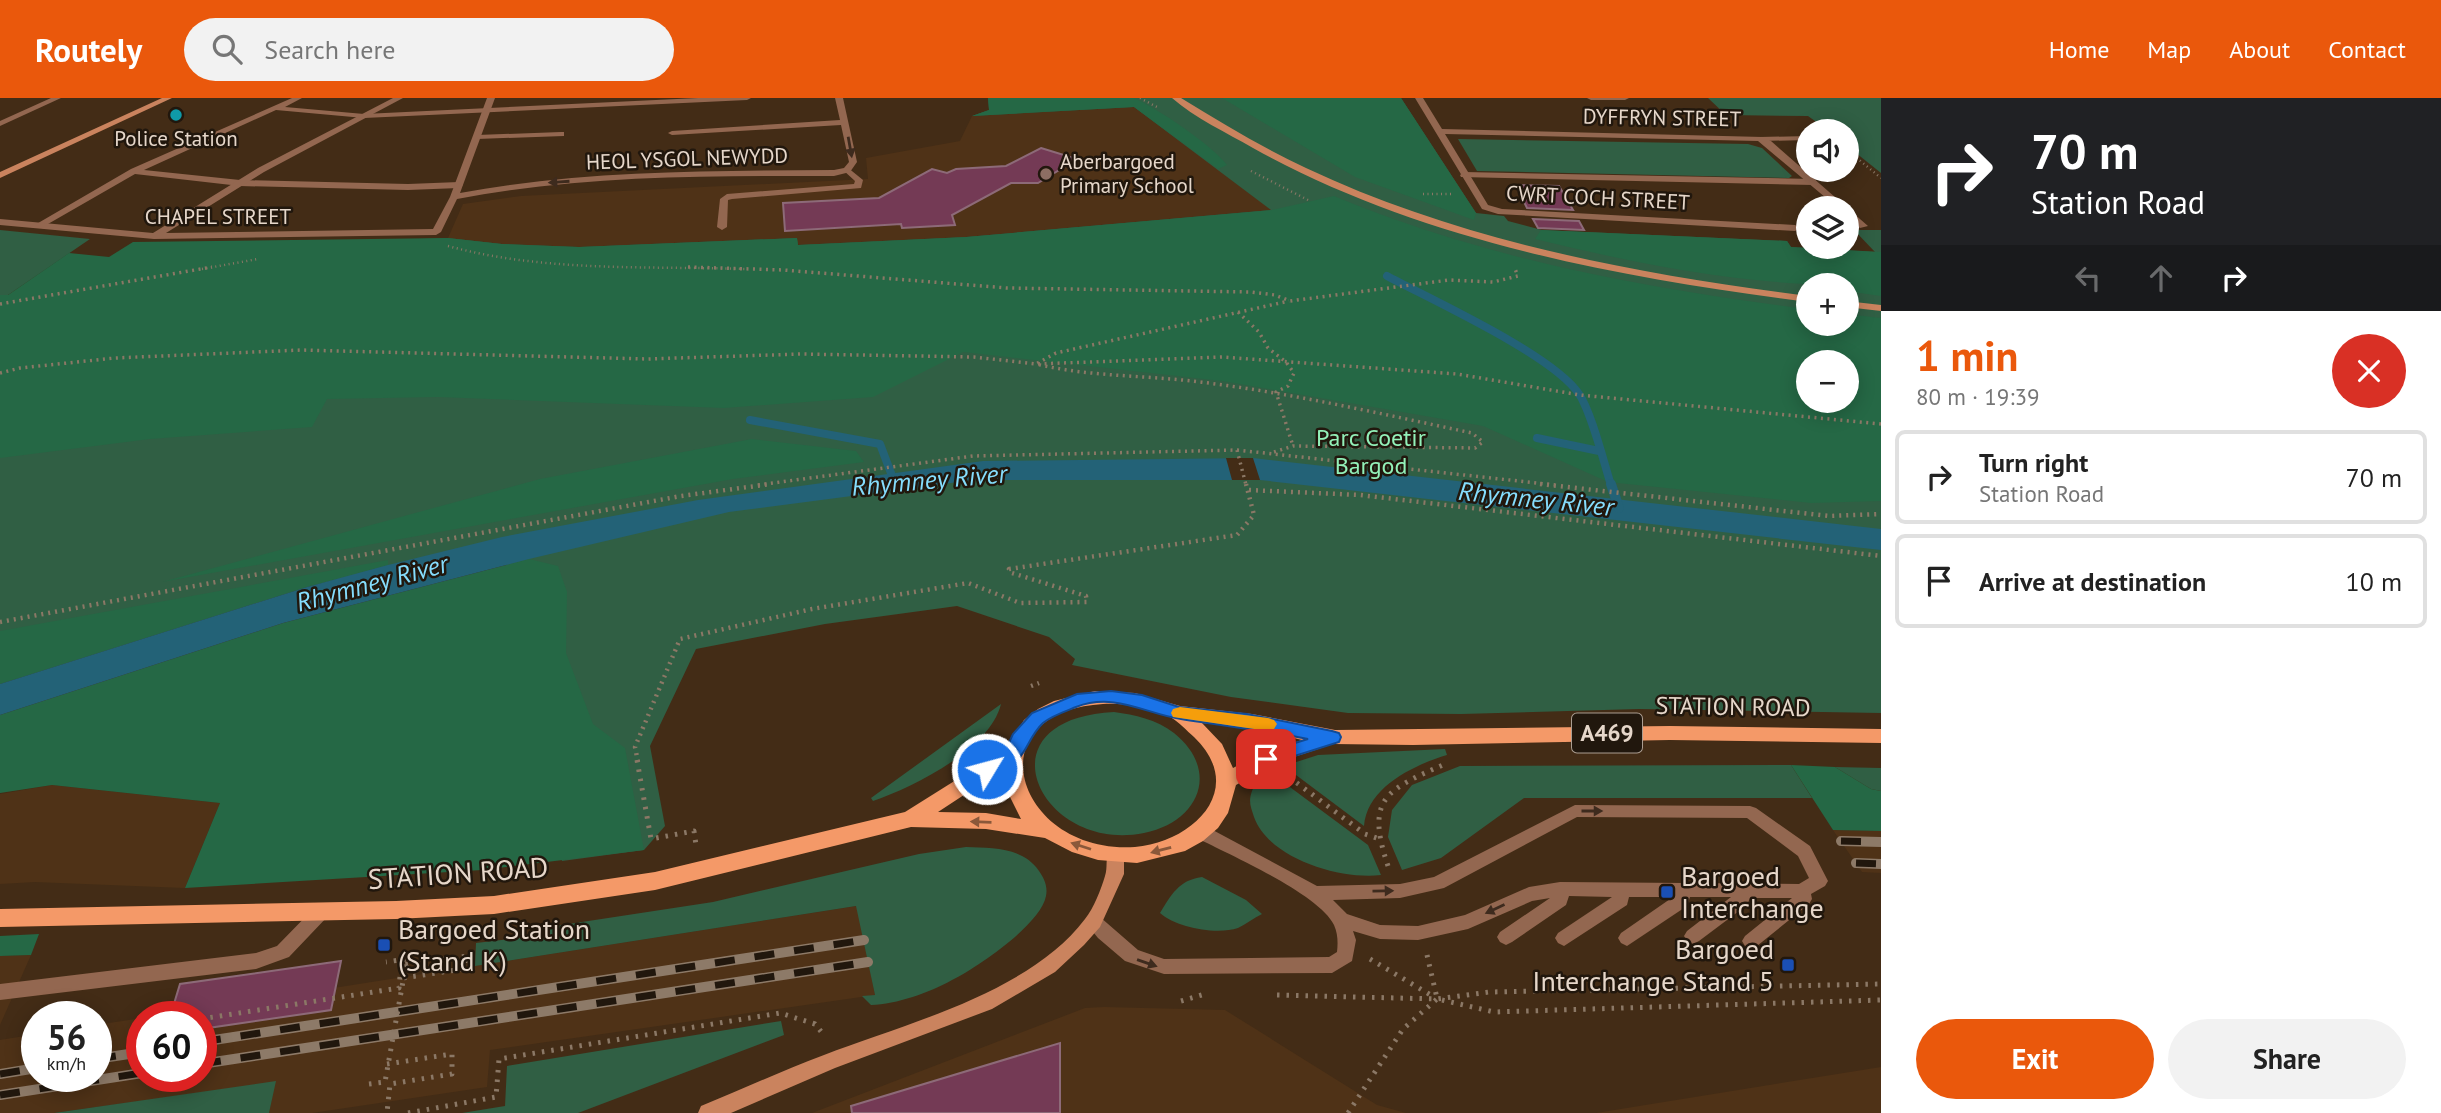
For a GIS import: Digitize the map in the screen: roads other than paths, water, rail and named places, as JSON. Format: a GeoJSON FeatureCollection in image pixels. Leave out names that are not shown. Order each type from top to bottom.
{"type":"FeatureCollection","features":[{"type":"Feature","properties":{"kind":"main road","name":"STATION ROAD"},"geometry":{"type":"LineString","coordinates":[[1203,833],[1164,851],[1135,855],[1115,855],[1076,846],[1049,831],[1024,808],[1011,780],[1013,753],[1019,738],[1038,718],[1077,700],[1111,697],[1142,701],[1178,713],[1247,720],[1332,737],[1700,732],[1881,736]]}},
{"type":"Feature","properties":{"kind":"main road","name":"STATION ROAD"},"geometry":{"type":"LineString","coordinates":[[1178,713],[1201,732],[1215,750],[1225,782],[1266,759],[1332,737]]}},
{"type":"Feature","properties":{"kind":"main road","name":"STATION ROAD"},"geometry":{"type":"LineString","coordinates":[[911,819],[1013,753]]}},
{"type":"Feature","properties":{"kind":"main road"},"geometry":{"type":"LineString","coordinates":[[1203,833],[1219,814],[1226,791],[1225,782]]}},
{"type":"Feature","properties":{"kind":"main road","name":"STATION ROAD"},"geometry":{"type":"LineString","coordinates":[[0,918],[494,905],[699,872],[911,819],[986,821],[1049,831]]}},
{"type":"Feature","properties":{"kind":"street"},"geometry":{"type":"LineString","coordinates":[[0,124],[57,98]]}},
{"type":"Feature","properties":{"kind":"street"},"geometry":{"type":"LineString","coordinates":[[0,176],[167,98]]}},
{"type":"Feature","properties":{"kind":"street"},"geometry":{"type":"LineString","coordinates":[[38,226],[134,172],[298,98]]}},
{"type":"Feature","properties":{"kind":"street"},"geometry":{"type":"LineString","coordinates":[[154,236],[240,183],[399,98]]}},
{"type":"Feature","properties":{"kind":"street"},"geometry":{"type":"LineString","coordinates":[[454,197],[491,98]]}},
{"type":"Feature","properties":{"kind":"street"},"geometry":{"type":"LineString","coordinates":[[275,108],[365,116],[747,98]]}},
{"type":"Feature","properties":{"kind":"street"},"geometry":{"type":"LineString","coordinates":[[722,227],[724,199],[730,196],[858,186],[859,180],[847,170],[853,162],[839,98]]}},
{"type":"Feature","properties":{"kind":"street"},"geometry":{"type":"LineString","coordinates":[[1176,98],[1229,131],[1310,173],[1439,224],[1552,256],[1618,270],[1693,284],[1796,297]]}},
{"type":"Feature","properties":{"kind":"street","name":"CWRT COCH STREET"},"geometry":{"type":"LineString","coordinates":[[1419,98],[1485,207],[1501,212],[1795,228]]}},
{"type":"Feature","properties":{"kind":"street"},"geometry":{"type":"LineString","coordinates":[[1591,98],[1625,98]]}},
{"type":"Feature","properties":{"kind":"street"},"geometry":{"type":"LineString","coordinates":[[672,143],[672,129],[846,122]]}},
{"type":"Feature","properties":{"kind":"street","name":"DYFFRYN STREET"},"geometry":{"type":"LineString","coordinates":[[1438,131],[1796,138]]}},
{"type":"Feature","properties":{"kind":"street"},"geometry":{"type":"LineString","coordinates":[[477,137],[561,134]]}},
{"type":"Feature","properties":{"kind":"street"},"geometry":{"type":"LineString","coordinates":[[1759,139],[1796,168]]}},
{"type":"Feature","properties":{"kind":"street","name":"HEOL YSGOL NEWYDD"},"geometry":{"type":"LineString","coordinates":[[454,197],[506,187],[629,177],[770,172],[834,173],[847,170]]}},
{"type":"Feature","properties":{"kind":"street"},"geometry":{"type":"LineString","coordinates":[[134,172],[240,183],[408,187],[459,185]]}},
{"type":"Feature","properties":{"kind":"street"},"geometry":{"type":"LineString","coordinates":[[1464,175],[1796,182]]}},
{"type":"Feature","properties":{"kind":"street"},"geometry":{"type":"LineString","coordinates":[[1813,182],[1828,196]]}},
{"type":"Feature","properties":{"kind":"street","name":"CHAPEL STREET"},"geometry":{"type":"LineString","coordinates":[[0,222],[154,236],[436,232],[454,197]]}},
{"type":"Feature","properties":{"kind":"street"},"geometry":{"type":"LineString","coordinates":[[1859,223],[1863,226]]}},
{"type":"Feature","properties":{"kind":"street"},"geometry":{"type":"LineString","coordinates":[[1859,305],[1881,308]]}},
{"type":"Feature","properties":{"kind":"street"},"geometry":{"type":"LineString","coordinates":[[1203,833],[1315,893],[1341,919],[1380,932],[1418,933],[1468,922],[1529,894],[1560,889],[1801,891],[1819,881],[1804,851],[1750,812],[1575,811],[1438,883],[1400,891],[1315,893]]}},
{"type":"Feature","properties":{"kind":"street"},"geometry":{"type":"LineString","coordinates":[[708,1113],[828,1062],[985,1003],[1048,966],[1079,940],[1094,922],[1115,874],[1115,855]]}},
{"type":"Feature","properties":{"kind":"street"},"geometry":{"type":"LineString","coordinates":[[1506,937],[1560,900],[1560,889]]}},
{"type":"Feature","properties":{"kind":"street"},"geometry":{"type":"LineString","coordinates":[[1627,938],[1681,901],[1682,889]]}},
{"type":"Feature","properties":{"kind":"street"},"geometry":{"type":"LineString","coordinates":[[1693,936],[1741,900],[1740,889]]}},
{"type":"Feature","properties":{"kind":"street"},"geometry":{"type":"LineString","coordinates":[[1564,938],[1621,900],[1620,890]]}},
{"type":"Feature","properties":{"kind":"street"},"geometry":{"type":"LineString","coordinates":[[1751,941],[1803,899],[1801,891]]}},
{"type":"Feature","properties":{"kind":"street"},"geometry":{"type":"LineString","coordinates":[[0,992],[256,961],[283,952],[323,910]]}},
{"type":"Feature","properties":{"kind":"street"},"geometry":{"type":"LineString","coordinates":[[1094,922],[1126,954],[1158,967],[1179,968],[1332,964],[1346,956],[1348,949],[1341,919]]}},
{"type":"Feature","properties":{"kind":"water","name":"Rhymney River"},"geometry":{"type":"Polygon","coordinates":[[[1253,458],[1881,529],[1881,550],[1260,480],[974,480],[729,512],[529,559],[283,623],[0,715],[0,684],[307,587],[502,537],[698,500],[983,461],[1253,458]]]}},
{"type":"Feature","properties":{"kind":"waterway","name":"Rhymney River"},"geometry":{"type":"LineString","coordinates":[[1387,276],[1490,329],[1544,362],[1565,379],[1584,402],[1611,485]]}},
{"type":"Feature","properties":{"kind":"waterway","name":"Rhymney River"},"geometry":{"type":"LineString","coordinates":[[750,420],[880,444],[894,481]]}},
{"type":"Feature","properties":{"kind":"waterway"},"geometry":{"type":"LineString","coordinates":[[1537,438],[1599,451]]}},
{"type":"Feature","properties":{"kind":"waterway","name":"Rhymney River"},"geometry":{"type":"LineString","coordinates":[[1611,484],[1619,508]]}},
{"type":"Feature","properties":{"kind":"railway"},"geometry":{"type":"LineString","coordinates":[[1841,841],[1881,842]]}},
{"type":"Feature","properties":{"kind":"railway"},"geometry":{"type":"LineString","coordinates":[[1856,863],[1881,864]]}},
{"type":"Feature","properties":{"kind":"railway"},"geometry":{"type":"LineString","coordinates":[[217,1040],[864,940]]}},
{"type":"Feature","properties":{"kind":"railway"},"geometry":{"type":"LineString","coordinates":[[217,1062],[868,962]]}},
{"type":"Feature","properties":{"kind":"railway"},"geometry":{"type":"LineString","coordinates":[[112,1057],[126,1054]]}},
{"type":"Feature","properties":{"kind":"railway"},"geometry":{"type":"LineString","coordinates":[[0,1074],[21,1071]]}},
{"type":"Feature","properties":{"kind":"railway"},"geometry":{"type":"LineString","coordinates":[[0,1095],[126,1075]]}},
{"type":"Feature","properties":{"kind":"place","name":"Police Station"},"geometry":{"type":"Point","coordinates":[176,115]}},
{"type":"Feature","properties":{"kind":"place","name":"Aberbargoed Primary School"},"geometry":{"type":"Point","coordinates":[1046,174]}},
{"type":"Feature","properties":{"kind":"place","name":"Bargoed Interchange"},"geometry":{"type":"Point","coordinates":[1667,892]}},
{"type":"Feature","properties":{"kind":"place","name":"Bargoed Station (Stand K)"},"geometry":{"type":"Point","coordinates":[384,945]}},
{"type":"Feature","properties":{"kind":"place","name":"Bargoed Interchange Stand 5"},"geometry":{"type":"Point","coordinates":[1788,965]}},
{"type":"Feature","properties":{"kind":"park label","name":"Parc Coetir Bargod"},"geometry":{"type":"Point","coordinates":[1371,452]}}]}
